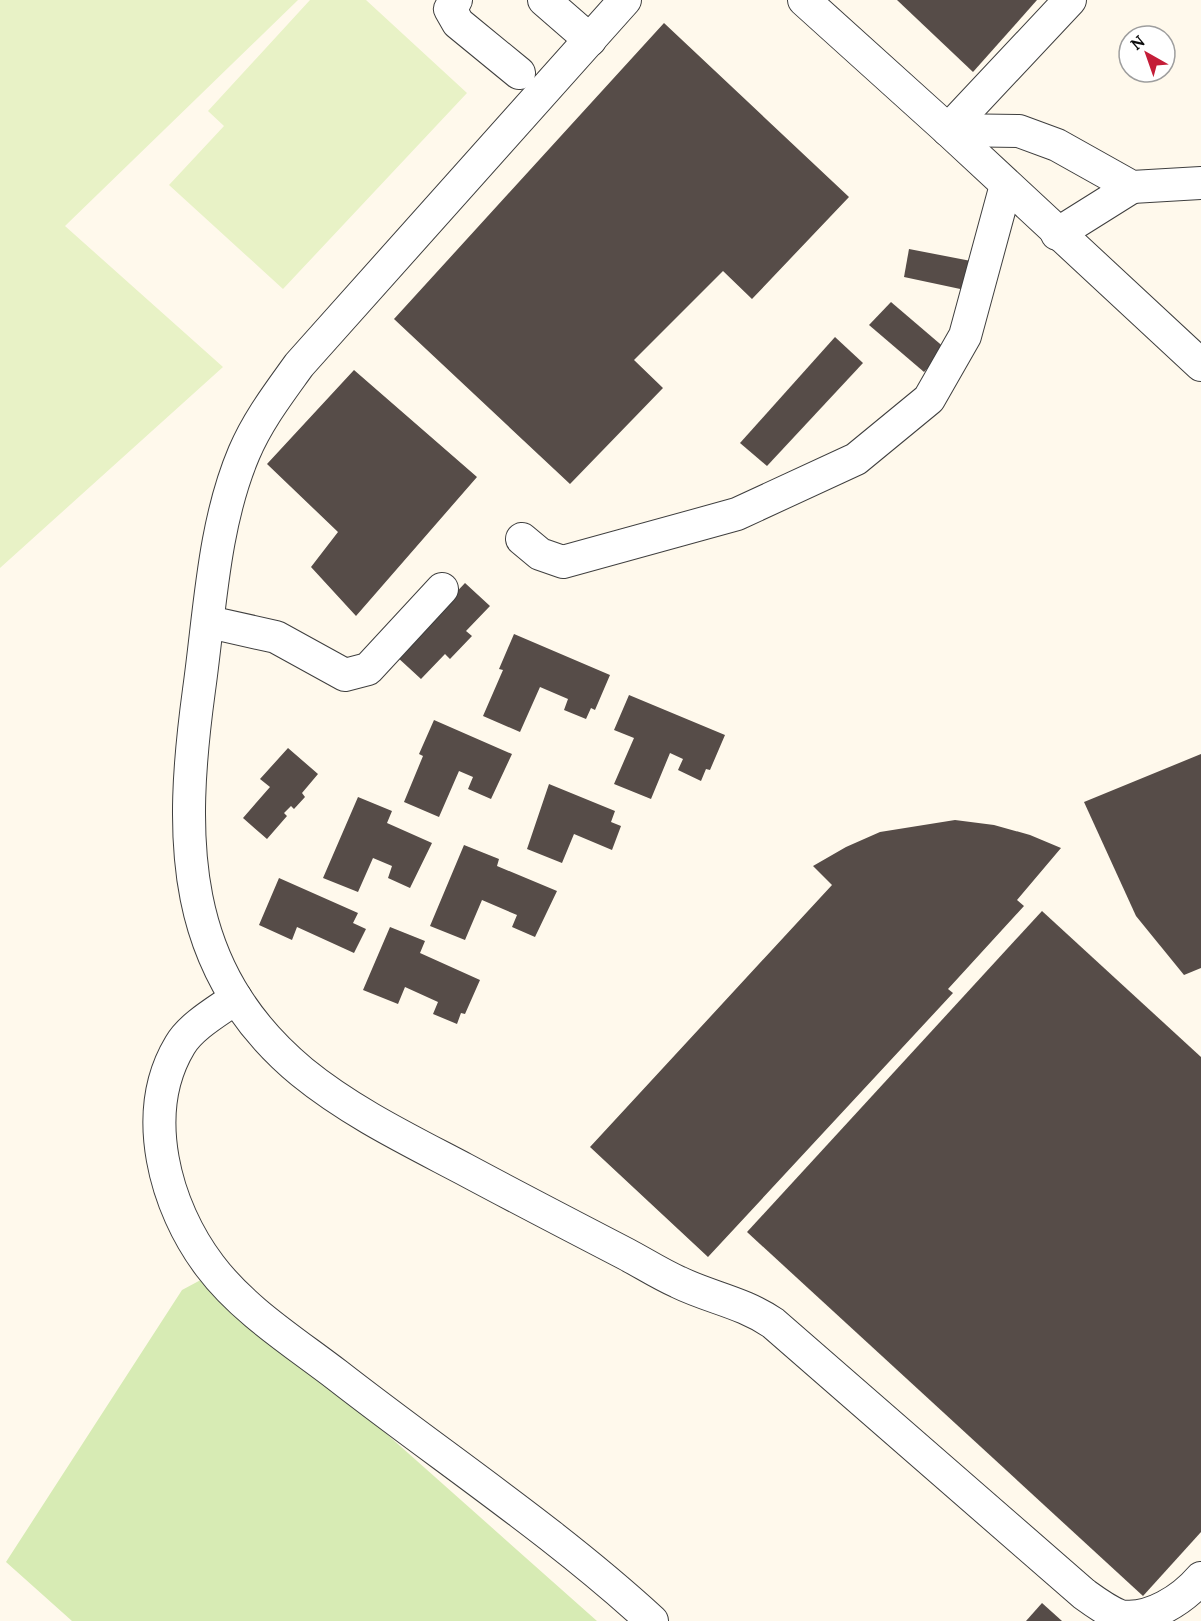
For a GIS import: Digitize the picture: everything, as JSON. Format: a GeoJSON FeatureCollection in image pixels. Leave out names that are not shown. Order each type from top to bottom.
{"type":"FeatureCollection","features":[{"type":"Feature","properties":{"kind":"lane"},"geometry":{"type":"LineString","coordinates":[[456,0],[450,9],[452,16],[519,73]]}},
{"type":"Feature","properties":{"kind":"lane"},"geometry":{"type":"LineString","coordinates":[[544,0],[590,40]]}},
{"type":"Feature","properties":{"kind":"lane"},"geometry":{"type":"LineString","coordinates":[[626,0],[299,365],[263,415],[243,454],[229,501],[209,622],[196,716],[189,805],[189,849],[197,906],[216,963],[236,998],[279,1052],[303,1073],[386,1128],[678,1282],[740,1303],[773,1323],[1084,1594],[1106,1609],[1122,1617],[1140,1618],[1153,1614],[1175,1603],[1201,1578]]}},
{"type":"Feature","properties":{"kind":"lane"},"geometry":{"type":"LineString","coordinates":[[804,0],[1201,365]]}},
{"type":"Feature","properties":{"kind":"lane"},"geometry":{"type":"LineString","coordinates":[[948,130],[1070,0]]}},
{"type":"Feature","properties":{"kind":"lane"},"geometry":{"type":"LineString","coordinates":[[948,130],[1019,130],[1057,145],[1132,187]]}},
{"type":"Feature","properties":{"kind":"lane"},"geometry":{"type":"LineString","coordinates":[[1057,234],[1132,187],[1201,183]]}},
{"type":"Feature","properties":{"kind":"lane"},"geometry":{"type":"LineString","coordinates":[[522,539],[540,554],[563,562],[737,514],[856,459],[929,399],[965,336],[1006,185]]}},
{"type":"Feature","properties":{"kind":"lane"},"geometry":{"type":"LineString","coordinates":[[209,622],[276,637],[331,669],[345,675],[357,674],[368,669],[442,589]]}},
{"type":"Feature","properties":{"kind":"lane"},"geometry":{"type":"LineString","coordinates":[[236,998],[181,1043],[166,1077],[161,1102],[159,1136],[173,1197],[191,1238],[211,1268],[238,1297],[345,1382],[559,1542],[612,1584],[652,1621]]}},
{"type":"Feature","properties":{"kind":"green space"},"geometry":{"type":"Polygon","coordinates":[[[0,0],[298,0],[65,226],[223,367],[0,568],[0,0]]]}},
{"type":"Feature","properties":{"kind":"green space"},"geometry":{"type":"Polygon","coordinates":[[[310,0],[366,0],[467,93],[283,289],[169,185],[224,126],[208,111],[310,0]]]}},
{"type":"Feature","properties":{"kind":"green space"},"geometry":{"type":"Polygon","coordinates":[[[210,1275],[597,1621],[72,1621],[6,1562],[182,1290],[210,1275]]]}},
{"type":"Feature","properties":{"kind":"building"},"geometry":{"type":"Polygon","coordinates":[[[897,0],[1037,0],[973,72],[897,0]]]}},
{"type":"Feature","properties":{"kind":"building"},"geometry":{"type":"Polygon","coordinates":[[[664,23],[849,197],[752,299],[723,271],[634,360],[663,388],[570,484],[394,319],[664,23]]]}},
{"type":"Feature","properties":{"kind":"building"},"geometry":{"type":"Polygon","coordinates":[[[909,249],[971,261],[965,290],[904,277],[909,249]]]}},
{"type":"Feature","properties":{"kind":"building"},"geometry":{"type":"Polygon","coordinates":[[[891,302],[946,349],[924,372],[869,325],[891,302]]]}},
{"type":"Feature","properties":{"kind":"building"},"geometry":{"type":"Polygon","coordinates":[[[835,337],[863,363],[767,466],[740,443],[835,337]]]}},
{"type":"Feature","properties":{"kind":"building"},"geometry":{"type":"Polygon","coordinates":[[[354,370],[477,477],[356,616],[311,567],[338,532],[267,464],[354,370]]]}},
{"type":"Feature","properties":{"kind":"building"},"geometry":{"type":"Polygon","coordinates":[[[465,583],[490,606],[466,631],[472,636],[450,659],[445,654],[421,679],[396,656],[465,583]]]}},
{"type":"Feature","properties":{"kind":"building"},"geometry":{"type":"Polygon","coordinates":[[[514,634],[610,675],[595,710],[591,708],[586,719],[564,710],[568,699],[540,687],[520,732],[483,716],[503,670],[499,669],[514,634]]]}},
{"type":"Feature","properties":{"kind":"building"},"geometry":{"type":"Polygon","coordinates":[[[629,695],[725,735],[710,770],[706,769],[701,781],[678,770],[683,759],[670,753],[651,799],[614,784],[634,738],[614,730],[629,695]]]}},
{"type":"Feature","properties":{"kind":"building"},"geometry":{"type":"Polygon","coordinates":[[[434,720],[512,754],[491,799],[468,789],[473,777],[459,771],[439,817],[404,802],[423,756],[419,754],[434,720]]]}},
{"type":"Feature","properties":{"kind":"building"},"geometry":{"type":"Polygon","coordinates":[[[288,748],[318,774],[302,793],[305,797],[294,809],[291,806],[284,813],[287,816],[267,839],[243,818],[270,787],[260,779],[288,748]]]}},
{"type":"Feature","properties":{"kind":"building"},"geometry":{"type":"Polygon","coordinates":[[[1201,754],[1201,968],[1184,975],[1136,916],[1084,802],[1201,754]]]}},
{"type":"Feature","properties":{"kind":"building"},"geometry":{"type":"Polygon","coordinates":[[[549,784],[615,811],[611,822],[621,826],[612,850],[574,834],[562,863],[527,849],[549,784]]]}},
{"type":"Feature","properties":{"kind":"building"},"geometry":{"type":"Polygon","coordinates":[[[358,797],[392,811],[387,823],[432,843],[410,888],[388,878],[392,866],[373,858],[358,892],[323,878],[358,797]]]}},
{"type":"Feature","properties":{"kind":"building"},"geometry":{"type":"Polygon","coordinates":[[[955,820],[994,825],[1030,835],[1061,848],[1017,900],[1024,906],[948,989],[953,993],[708,1257],[590,1147],[832,885],[813,866],[846,847],[880,832],[955,820]]]}},
{"type":"Feature","properties":{"kind":"building"},"geometry":{"type":"Polygon","coordinates":[[[464,845],[499,859],[497,866],[557,891],[535,937],[512,927],[517,915],[482,900],[465,940],[430,926],[464,845]]]}},
{"type":"Feature","properties":{"kind":"building"},"geometry":{"type":"Polygon","coordinates":[[[279,878],[358,913],[353,923],[366,929],[354,953],[297,927],[292,940],[259,925],[279,878]]]}},
{"type":"Feature","properties":{"kind":"building"},"geometry":{"type":"Polygon","coordinates":[[[1042,911],[1201,1057],[1201,1532],[1143,1596],[747,1232],[1042,911]]]}},
{"type":"Feature","properties":{"kind":"building"},"geometry":{"type":"Polygon","coordinates":[[[390,927],[425,941],[420,953],[480,980],[465,1014],[461,1013],[457,1024],[433,1014],[438,1002],[405,987],[398,1004],[363,990],[390,927]]]}},
{"type":"Feature","properties":{"kind":"building"},"geometry":{"type":"Polygon","coordinates":[[[1042,1603],[1062,1621],[1026,1621],[1042,1603]]]}}]}
